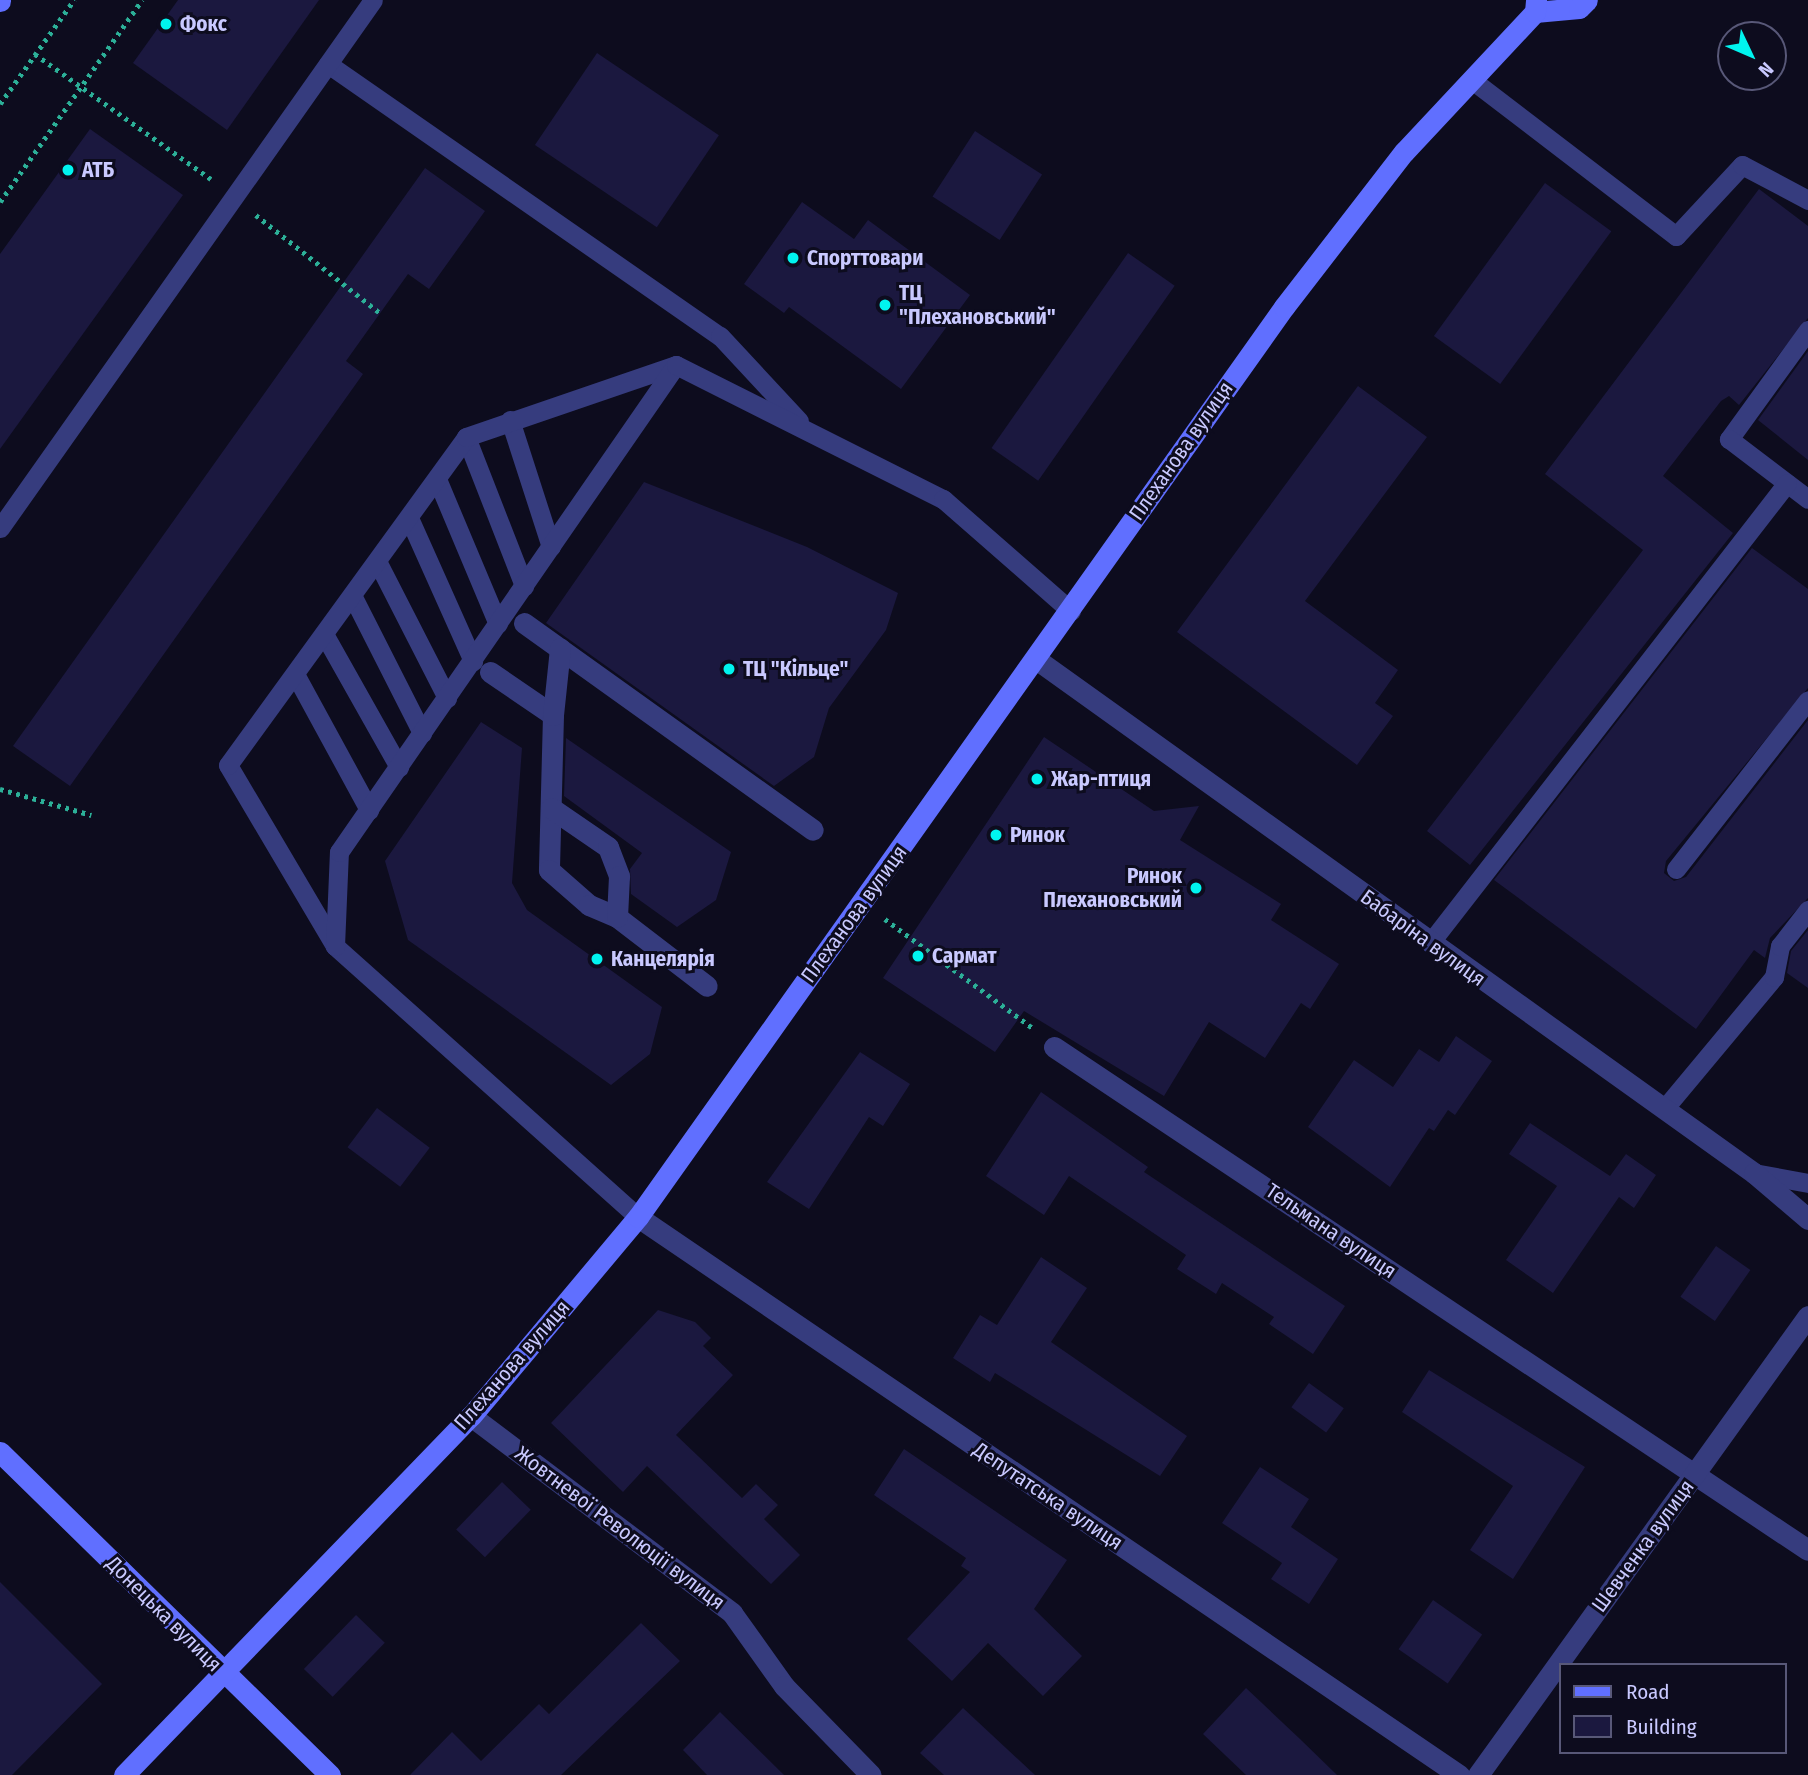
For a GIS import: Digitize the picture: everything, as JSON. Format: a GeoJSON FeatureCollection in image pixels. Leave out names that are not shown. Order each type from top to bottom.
{"type":"FeatureCollection","features":[{"type":"Feature","properties":{"kind":"street","name":"Плеханова вулиця"},"geometry":{"type":"LineString","coordinates":[[124,1775],[471,1416],[638,1217],[1071,611],[1284,307],[1404,152],[1472,80],[1530,4],[1579,8],[1587,0]]}},
{"type":"Feature","properties":{"kind":"street"},"geometry":{"type":"LineString","coordinates":[[524,623],[813,830]]}},
{"type":"Feature","properties":{"kind":"street"},"geometry":{"type":"LineString","coordinates":[[560,648],[553,715],[549,870],[589,905],[617,917],[707,986]]}},
{"type":"Feature","properties":{"kind":"street","name":"Бабаріна вулиця"},"geometry":{"type":"LineString","coordinates":[[1036,659],[1754,1173],[1808,1219]]}},
{"type":"Feature","properties":{"kind":"street"},"geometry":{"type":"LineString","coordinates":[[482,666],[553,715]]}},
{"type":"Feature","properties":{"kind":"street"},"geometry":{"type":"LineString","coordinates":[[551,808],[608,847],[619,876],[617,917]]}},
{"type":"Feature","properties":{"kind":"street","name":"Тельмана вулиця"},"geometry":{"type":"LineString","coordinates":[[1055,1047],[1808,1550]]}},
{"type":"Feature","properties":{"kind":"street","name":"Депутатська вулиця"},"geometry":{"type":"LineString","coordinates":[[638,1217],[1459,1775]]}},
{"type":"Feature","properties":{"kind":"street","name":"Шевченка вулиця"},"geometry":{"type":"LineString","coordinates":[[1478,1775],[1808,1316]]}},
{"type":"Feature","properties":{"kind":"street","name":"Жовтневої Революції вулиця"},"geometry":{"type":"LineString","coordinates":[[471,1416],[732,1613],[784,1686],[871,1775]]}},
{"type":"Feature","properties":{"kind":"street","name":"Донецька вулиця"},"geometry":{"type":"LineString","coordinates":[[0,1452],[330,1775]]}},
{"type":"Feature","properties":{"kind":"lane"},"geometry":{"type":"LineString","coordinates":[[0,528],[373,0]]}},
{"type":"Feature","properties":{"kind":"lane"},"geometry":{"type":"LineString","coordinates":[[328,64],[720,337],[810,432]]}},
{"type":"Feature","properties":{"kind":"lane"},"geometry":{"type":"LineString","coordinates":[[1472,80],[1676,236],[1742,165],[1808,200]]}},
{"type":"Feature","properties":{"kind":"lane"},"geometry":{"type":"LineString","coordinates":[[1808,330],[1729,439],[1808,499]]}},
{"type":"Feature","properties":{"kind":"lane"},"geometry":{"type":"LineString","coordinates":[[335,946],[339,852],[447,698],[482,666],[498,624],[676,365]]}},
{"type":"Feature","properties":{"kind":"lane"},"geometry":{"type":"LineString","coordinates":[[638,1217],[335,946],[228,765],[466,437],[676,365],[943,499],[1071,611]]}},
{"type":"Feature","properties":{"kind":"lane"},"geometry":{"type":"LineString","coordinates":[[510,420],[551,547]]}},
{"type":"Feature","properties":{"kind":"lane"},"geometry":{"type":"LineString","coordinates":[[466,437],[524,586]]}},
{"type":"Feature","properties":{"kind":"lane"},"geometry":{"type":"LineString","coordinates":[[438,479],[498,624]]}},
{"type":"Feature","properties":{"kind":"lane"},"geometry":{"type":"LineString","coordinates":[[1430,943],[1787,483]]}},
{"type":"Feature","properties":{"kind":"lane"},"geometry":{"type":"LineString","coordinates":[[409,518],[482,666]]}},
{"type":"Feature","properties":{"kind":"lane"},"geometry":{"type":"LineString","coordinates":[[377,561],[447,698]]}},
{"type":"Feature","properties":{"kind":"lane"},"geometry":{"type":"LineString","coordinates":[[352,595],[422,733]]}},
{"type":"Feature","properties":{"kind":"lane"},"geometry":{"type":"LineString","coordinates":[[324,634],[399,767]]}},
{"type":"Feature","properties":{"kind":"lane"},"geometry":{"type":"LineString","coordinates":[[295,674],[369,810]]}},
{"type":"Feature","properties":{"kind":"lane"},"geometry":{"type":"LineString","coordinates":[[1676,869],[1808,700]]}},
{"type":"Feature","properties":{"kind":"lane"},"geometry":{"type":"LineString","coordinates":[[1664,1109],[1774,977],[1780,946],[1808,910]]}},
{"type":"Feature","properties":{"kind":"lane"},"geometry":{"type":"LineString","coordinates":[[1754,1173],[1808,1183]]}},
{"type":"Feature","properties":{"kind":"path"},"geometry":{"type":"LineString","coordinates":[[0,104],[74,0]]}},
{"type":"Feature","properties":{"kind":"path"},"geometry":{"type":"LineString","coordinates":[[0,202],[142,0]]}},
{"type":"Feature","properties":{"kind":"path"},"geometry":{"type":"LineString","coordinates":[[35,54],[236,197],[288,246],[380,313]]}},
{"type":"Feature","properties":{"kind":"path"},"geometry":{"type":"LineString","coordinates":[[0,789],[91,815]]}},
{"type":"Feature","properties":{"kind":"path"},"geometry":{"type":"LineString","coordinates":[[862,903],[1005,1003],[1055,1047]]}},
{"type":"Feature","properties":{"kind":"building"},"geometry":{"type":"Polygon","coordinates":[[[178,0],[319,0],[227,130],[133,63],[178,0]]]}},
{"type":"Feature","properties":{"kind":"building"},"geometry":{"type":"Polygon","coordinates":[[[597,53],[719,135],[657,227],[535,145],[597,53]]]}},
{"type":"Feature","properties":{"kind":"building"},"geometry":{"type":"Polygon","coordinates":[[[90,129],[183,195],[0,449],[0,254],[90,129]]]}},
{"type":"Feature","properties":{"kind":"building"},"geometry":{"type":"Polygon","coordinates":[[[975,131],[1042,175],[1000,240],[933,196],[975,131]]]}},
{"type":"Feature","properties":{"kind":"building"},"geometry":{"type":"Polygon","coordinates":[[[425,168],[485,211],[429,289],[408,274],[346,361],[363,374],[70,786],[13,746],[425,168]]]}},
{"type":"Feature","properties":{"kind":"building"},"geometry":{"type":"Polygon","coordinates":[[[1545,183],[1611,231],[1500,384],[1434,336],[1545,183]]]}},
{"type":"Feature","properties":{"kind":"building"},"geometry":{"type":"Polygon","coordinates":[[[1759,189],[1808,226],[1808,318],[1739,405],[1729,396],[1721,401],[1663,476],[1733,533],[1470,865],[1427,831],[1643,550],[1545,474],[1759,189]]]}},
{"type":"Feature","properties":{"kind":"building","name":"ТЦ \"Плехановський\""},"geometry":{"type":"Polygon","coordinates":[[[802,202],[854,239],[868,220],[970,295],[901,389],[789,307],[784,313],[744,284],[802,202]]]}},
{"type":"Feature","properties":{"kind":"building"},"geometry":{"type":"Polygon","coordinates":[[[1128,253],[1175,286],[1038,481],[991,448],[1128,253]]]}},
{"type":"Feature","properties":{"kind":"building"},"geometry":{"type":"Polygon","coordinates":[[[1808,351],[1808,460],[1758,420],[1808,351]]]}},
{"type":"Feature","properties":{"kind":"building"},"geometry":{"type":"Polygon","coordinates":[[[1358,386],[1427,437],[1305,601],[1398,670],[1375,703],[1393,716],[1357,765],[1177,632],[1358,386]]]}},
{"type":"Feature","properties":{"kind":"building","name":"ТЦ \"Кільце\""},"geometry":{"type":"Polygon","coordinates":[[[644,482],[807,547],[898,593],[886,630],[829,708],[814,757],[774,786],[546,623],[644,482]]]}},
{"type":"Feature","properties":{"kind":"building"},"geometry":{"type":"Polygon","coordinates":[[[1752,548],[1808,589],[1808,688],[1666,861],[1664,873],[1674,881],[1686,877],[1808,720],[1808,898],[1770,938],[1765,958],[1754,950],[1696,1029],[1494,880],[1752,548]]]}},
{"type":"Feature","properties":{"kind":"building"},"geometry":{"type":"Polygon","coordinates":[[[481,722],[522,748],[512,883],[527,910],[662,1007],[650,1054],[611,1085],[408,940],[385,861],[481,722]]]}},
{"type":"Feature","properties":{"kind":"building"},"geometry":{"type":"Polygon","coordinates":[[[1044,737],[1154,811],[1199,806],[1180,840],[1281,904],[1271,920],[1339,964],[1310,1009],[1301,1003],[1265,1058],[1209,1022],[1164,1096],[1024,1011],[995,1052],[883,978],[1044,737]]]}},
{"type":"Feature","properties":{"kind":"building"},"geometry":{"type":"Polygon","coordinates":[[[566,738],[731,852],[716,900],[677,927],[631,894],[630,869],[642,853],[564,796],[566,738]]]}},
{"type":"Feature","properties":{"kind":"building"},"geometry":{"type":"Polygon","coordinates":[[[1808,930],[1808,988],[1787,973],[1791,951],[1808,930]]]}},
{"type":"Feature","properties":{"kind":"building"},"geometry":{"type":"Polygon","coordinates":[[[1456,1036],[1492,1061],[1455,1115],[1448,1110],[1434,1131],[1429,1128],[1390,1187],[1308,1127],[1354,1060],[1393,1087],[1419,1049],[1439,1062],[1456,1036]]]}},
{"type":"Feature","properties":{"kind":"building"},"geometry":{"type":"Polygon","coordinates":[[[860,1052],[910,1084],[883,1126],[869,1117],[809,1209],[767,1182],[860,1052]]]}},
{"type":"Feature","properties":{"kind":"building"},"geometry":{"type":"Polygon","coordinates":[[[1041,1092],[1148,1167],[1144,1172],[1345,1306],[1313,1354],[1269,1324],[1274,1317],[1222,1283],[1216,1294],[1177,1269],[1186,1255],[1069,1176],[1044,1215],[986,1176],[1041,1092]]]}},
{"type":"Feature","properties":{"kind":"building"},"geometry":{"type":"Polygon","coordinates":[[[377,1108],[430,1148],[400,1187],[348,1147],[377,1108]]]}},
{"type":"Feature","properties":{"kind":"building"},"geometry":{"type":"Polygon","coordinates":[[[1530,1123],[1610,1176],[1626,1154],[1656,1175],[1634,1208],[1619,1197],[1553,1293],[1506,1260],[1557,1186],[1509,1154],[1530,1123]]]}},
{"type":"Feature","properties":{"kind":"building"},"geometry":{"type":"Polygon","coordinates":[[[1716,1246],[1750,1270],[1715,1321],[1680,1297],[1716,1246]]]}},
{"type":"Feature","properties":{"kind":"building"},"geometry":{"type":"Polygon","coordinates":[[[1041,1257],[1087,1288],[1051,1342],[1187,1436],[1160,1476],[995,1373],[990,1382],[953,1358],[980,1315],[997,1325],[1041,1257]]]}},
{"type":"Feature","properties":{"kind":"building"},"geometry":{"type":"Polygon","coordinates":[[[658,1310],[695,1322],[711,1338],[703,1346],[733,1375],[676,1435],[742,1498],[756,1484],[778,1505],[764,1519],[800,1555],[771,1584],[647,1466],[623,1492],[551,1423],[658,1310]]]}},
{"type":"Feature","properties":{"kind":"building"},"geometry":{"type":"Polygon","coordinates":[[[1429,1370],[1585,1467],[1513,1579],[1470,1550],[1513,1486],[1402,1412],[1429,1370]]]}},
{"type":"Feature","properties":{"kind":"building"},"geometry":{"type":"Polygon","coordinates":[[[1309,1383],[1344,1408],[1326,1433],[1291,1407],[1309,1383]]]}},
{"type":"Feature","properties":{"kind":"building"},"geometry":{"type":"Polygon","coordinates":[[[904,1449],[1067,1560],[1034,1609],[1082,1656],[1043,1696],[988,1643],[952,1681],[907,1639],[970,1572],[961,1566],[966,1558],[874,1495],[904,1449]]]}},
{"type":"Feature","properties":{"kind":"building"},"geometry":{"type":"Polygon","coordinates":[[[1260,1467],[1309,1499],[1291,1527],[1338,1559],[1309,1604],[1271,1579],[1282,1563],[1222,1523],[1260,1467]]]}},
{"type":"Feature","properties":{"kind":"building"},"geometry":{"type":"Polygon","coordinates":[[[502,1482],[531,1510],[485,1557],[456,1529],[502,1482]]]}},
{"type":"Feature","properties":{"kind":"building"},"geometry":{"type":"Polygon","coordinates":[[[0,1582],[102,1684],[12,1775],[0,1775],[0,1582]]]}},
{"type":"Feature","properties":{"kind":"building"},"geometry":{"type":"Polygon","coordinates":[[[1433,1600],[1482,1634],[1448,1684],[1399,1649],[1433,1600]]]}},
{"type":"Feature","properties":{"kind":"building"},"geometry":{"type":"Polygon","coordinates":[[[356,1615],[385,1643],[333,1697],[304,1669],[356,1615]]]}},
{"type":"Feature","properties":{"kind":"building"},"geometry":{"type":"Polygon","coordinates":[[[641,1623],[680,1661],[561,1775],[410,1775],[452,1732],[481,1761],[539,1704],[549,1714],[641,1623]]]}},
{"type":"Feature","properties":{"kind":"building"},"geometry":{"type":"Polygon","coordinates":[[[1246,1688],[1337,1775],[1246,1775],[1203,1734],[1246,1688]]]}},
{"type":"Feature","properties":{"kind":"building"},"geometry":{"type":"Polygon","coordinates":[[[963,1708],[1035,1775],[944,1775],[920,1753],[963,1708]]]}},
{"type":"Feature","properties":{"kind":"building"},"geometry":{"type":"Polygon","coordinates":[[[720,1712],[784,1775],[707,1775],[683,1750],[720,1712]]]}},
{"type":"Feature","properties":{"kind":"place","name":"Фокс"},"geometry":{"type":"Point","coordinates":[166,24]}},
{"type":"Feature","properties":{"kind":"place","name":"АТБ"},"geometry":{"type":"Point","coordinates":[68,170]}},
{"type":"Feature","properties":{"kind":"place","name":"Спорттовари"},"geometry":{"type":"Point","coordinates":[793,258]}},
{"type":"Feature","properties":{"kind":"place","name":"ТЦ \"Плехановський\""},"geometry":{"type":"Point","coordinates":[885,305]}},
{"type":"Feature","properties":{"kind":"place","name":"ТЦ \"Кільце\""},"geometry":{"type":"Point","coordinates":[729,669]}},
{"type":"Feature","properties":{"kind":"place","name":"Жар-птиця"},"geometry":{"type":"Point","coordinates":[1037,779]}},
{"type":"Feature","properties":{"kind":"place","name":"Ринок"},"geometry":{"type":"Point","coordinates":[996,835]}},
{"type":"Feature","properties":{"kind":"place","name":"Ринок Плехановський"},"geometry":{"type":"Point","coordinates":[1196,888]}},
{"type":"Feature","properties":{"kind":"place","name":"Сармат"},"geometry":{"type":"Point","coordinates":[918,956]}},
{"type":"Feature","properties":{"kind":"place","name":"Канцелярія"},"geometry":{"type":"Point","coordinates":[597,959]}}]}
